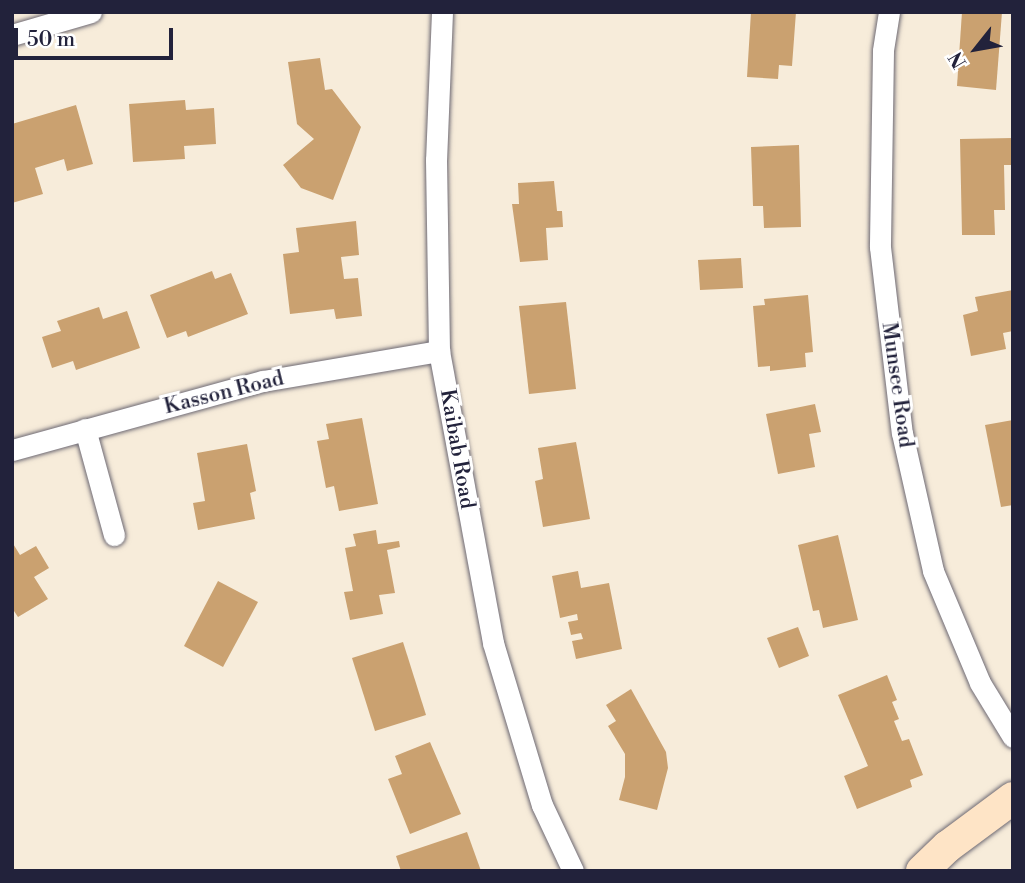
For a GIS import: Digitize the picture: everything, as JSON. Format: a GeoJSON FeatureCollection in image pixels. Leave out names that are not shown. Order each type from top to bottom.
{"type":"FeatureCollection","features":[{"type":"Feature","properties":{"kind":"street"},"geometry":{"type":"LineString","coordinates":[[12,34],[91,12]]}},
{"type":"Feature","properties":{"kind":"street","name":"Kaibab Road"},"geometry":{"type":"LineString","coordinates":[[442,12],[436,160],[439,351],[493,643],[542,805],[573,871]]}},
{"type":"Feature","properties":{"kind":"street","name":"Munsee Road"},"geometry":{"type":"LineString","coordinates":[[889,12],[883,51],[880,247],[902,433],[933,571],[980,683],[1013,737]]}},
{"type":"Feature","properties":{"kind":"street","name":"Kasson Road"},"geometry":{"type":"LineString","coordinates":[[12,450],[263,381],[439,351]]}},
{"type":"Feature","properties":{"kind":"street"},"geometry":{"type":"LineString","coordinates":[[85,429],[114,535]]}},
{"type":"Feature","properties":{"kind":"street"},"geometry":{"type":"LineString","coordinates":[[922,871],[947,847],[1013,798]]}},
{"type":"Feature","properties":{"kind":"building"},"geometry":{"type":"Polygon","coordinates":[[[751,12],[796,12],[792,66],[779,65],[778,79],[747,77],[751,12]]]}},
{"type":"Feature","properties":{"kind":"building"},"geometry":{"type":"Polygon","coordinates":[[[962,12],[1002,12],[996,90],[957,86],[962,12]]]}},
{"type":"Feature","properties":{"kind":"building"},"geometry":{"type":"Polygon","coordinates":[[[320,58],[325,90],[332,89],[361,127],[333,200],[301,188],[283,165],[314,139],[297,124],[288,62],[320,58]]]}},
{"type":"Feature","properties":{"kind":"building"},"geometry":{"type":"Polygon","coordinates":[[[185,100],[186,110],[214,108],[216,144],[184,146],[185,159],[133,162],[129,104],[185,100]]]}},
{"type":"Feature","properties":{"kind":"building"},"geometry":{"type":"Polygon","coordinates":[[[76,105],[93,164],[67,171],[64,159],[35,168],[43,194],[12,203],[12,124],[76,105]]]}},
{"type":"Feature","properties":{"kind":"building"},"geometry":{"type":"Polygon","coordinates":[[[1013,138],[1013,165],[1004,165],[1005,210],[994,210],[995,235],[962,235],[960,139],[1013,138]]]}},
{"type":"Feature","properties":{"kind":"building"},"geometry":{"type":"Polygon","coordinates":[[[799,145],[801,227],[764,228],[763,206],[753,206],[751,147],[799,145]]]}},
{"type":"Feature","properties":{"kind":"building"},"geometry":{"type":"Polygon","coordinates":[[[554,181],[557,211],[562,211],[563,227],[546,228],[548,260],[520,262],[512,204],[519,204],[518,183],[554,181]]]}},
{"type":"Feature","properties":{"kind":"building"},"geometry":{"type":"Polygon","coordinates":[[[356,221],[359,255],[341,257],[344,279],[358,278],[362,316],[336,319],[334,309],[290,314],[283,254],[299,252],[296,228],[356,221]]]}},
{"type":"Feature","properties":{"kind":"building"},"geometry":{"type":"Polygon","coordinates":[[[741,258],[743,288],[700,290],[698,260],[741,258]]]}},
{"type":"Feature","properties":{"kind":"building"},"geometry":{"type":"Polygon","coordinates":[[[212,271],[215,279],[231,273],[248,314],[188,337],[186,331],[167,338],[150,295],[212,271]]]}},
{"type":"Feature","properties":{"kind":"building"},"geometry":{"type":"Polygon","coordinates":[[[1013,290],[1013,331],[1003,333],[1006,349],[971,356],[963,315],[978,311],[975,297],[1013,290]]]}},
{"type":"Feature","properties":{"kind":"building"},"geometry":{"type":"Polygon","coordinates":[[[808,295],[813,352],[805,353],[806,367],[770,371],[770,366],[758,367],[753,306],[765,305],[764,299],[808,295]]]}},
{"type":"Feature","properties":{"kind":"building"},"geometry":{"type":"Polygon","coordinates":[[[566,302],[576,389],[529,394],[519,306],[566,302]]]}},
{"type":"Feature","properties":{"kind":"building"},"geometry":{"type":"Polygon","coordinates":[[[99,307],[103,319],[127,311],[140,348],[76,370],[73,361],[52,368],[42,337],[61,331],[57,321],[99,307]]]}},
{"type":"Feature","properties":{"kind":"building"},"geometry":{"type":"Polygon","coordinates":[[[815,404],[821,432],[809,434],[815,467],[778,474],[766,414],[815,404]]]}},
{"type":"Feature","properties":{"kind":"building"},"geometry":{"type":"Polygon","coordinates":[[[362,418],[378,504],[339,511],[334,486],[326,488],[317,441],[329,439],[326,424],[362,418]]]}},
{"type":"Feature","properties":{"kind":"building"},"geometry":{"type":"Polygon","coordinates":[[[1013,420],[1013,505],[1001,507],[985,425],[1013,420]]]}},
{"type":"Feature","properties":{"kind":"building"},"geometry":{"type":"Polygon","coordinates":[[[576,442],[590,519],[543,527],[535,481],[543,479],[538,448],[576,442]]]}},
{"type":"Feature","properties":{"kind":"building"},"geometry":{"type":"Polygon","coordinates":[[[247,444],[256,491],[250,493],[255,519],[198,530],[193,503],[205,501],[197,453],[247,444]]]}},
{"type":"Feature","properties":{"kind":"building"},"geometry":{"type":"Polygon","coordinates":[[[376,530],[378,544],[399,541],[400,547],[387,550],[395,593],[379,595],[383,614],[350,620],[344,592],[353,591],[345,548],[356,546],[353,534],[376,530]]]}},
{"type":"Feature","properties":{"kind":"building"},"geometry":{"type":"Polygon","coordinates":[[[838,535],[858,620],[823,628],[819,610],[813,611],[798,545],[838,535]]]}},
{"type":"Feature","properties":{"kind":"building"},"geometry":{"type":"Polygon","coordinates":[[[12,542],[20,555],[36,546],[49,568],[34,577],[48,599],[18,617],[12,608],[12,542]]]}},
{"type":"Feature","properties":{"kind":"building"},"geometry":{"type":"Polygon","coordinates":[[[578,571],[581,588],[609,583],[622,649],[576,659],[572,641],[583,639],[581,633],[571,635],[568,622],[578,620],[577,614],[560,618],[552,576],[578,571]]]}},
{"type":"Feature","properties":{"kind":"building"},"geometry":{"type":"Polygon","coordinates":[[[218,581],[258,602],[223,667],[184,646],[218,581]]]}},
{"type":"Feature","properties":{"kind":"building"},"geometry":{"type":"Polygon","coordinates":[[[798,627],[809,656],[779,668],[767,638],[798,627]]]}},
{"type":"Feature","properties":{"kind":"building"},"geometry":{"type":"Polygon","coordinates":[[[403,642],[426,715],[375,731],[352,658],[403,642]]]}},
{"type":"Feature","properties":{"kind":"building"},"geometry":{"type":"Polygon","coordinates":[[[887,675],[897,700],[892,702],[899,719],[894,721],[902,741],[909,739],[923,775],[910,780],[912,787],[857,809],[844,776],[868,766],[838,695],[887,675]]]}},
{"type":"Feature","properties":{"kind":"building"},"geometry":{"type":"Polygon","coordinates":[[[631,689],[666,752],[668,768],[657,810],[619,800],[625,777],[625,754],[608,726],[616,721],[606,705],[631,689]]]}},
{"type":"Feature","properties":{"kind":"building"},"geometry":{"type":"Polygon","coordinates":[[[430,742],[461,814],[410,834],[388,779],[402,774],[395,756],[430,742]]]}},
{"type":"Feature","properties":{"kind":"building"},"geometry":{"type":"Polygon","coordinates":[[[467,832],[481,871],[401,871],[396,856],[467,832]]]}}]}
